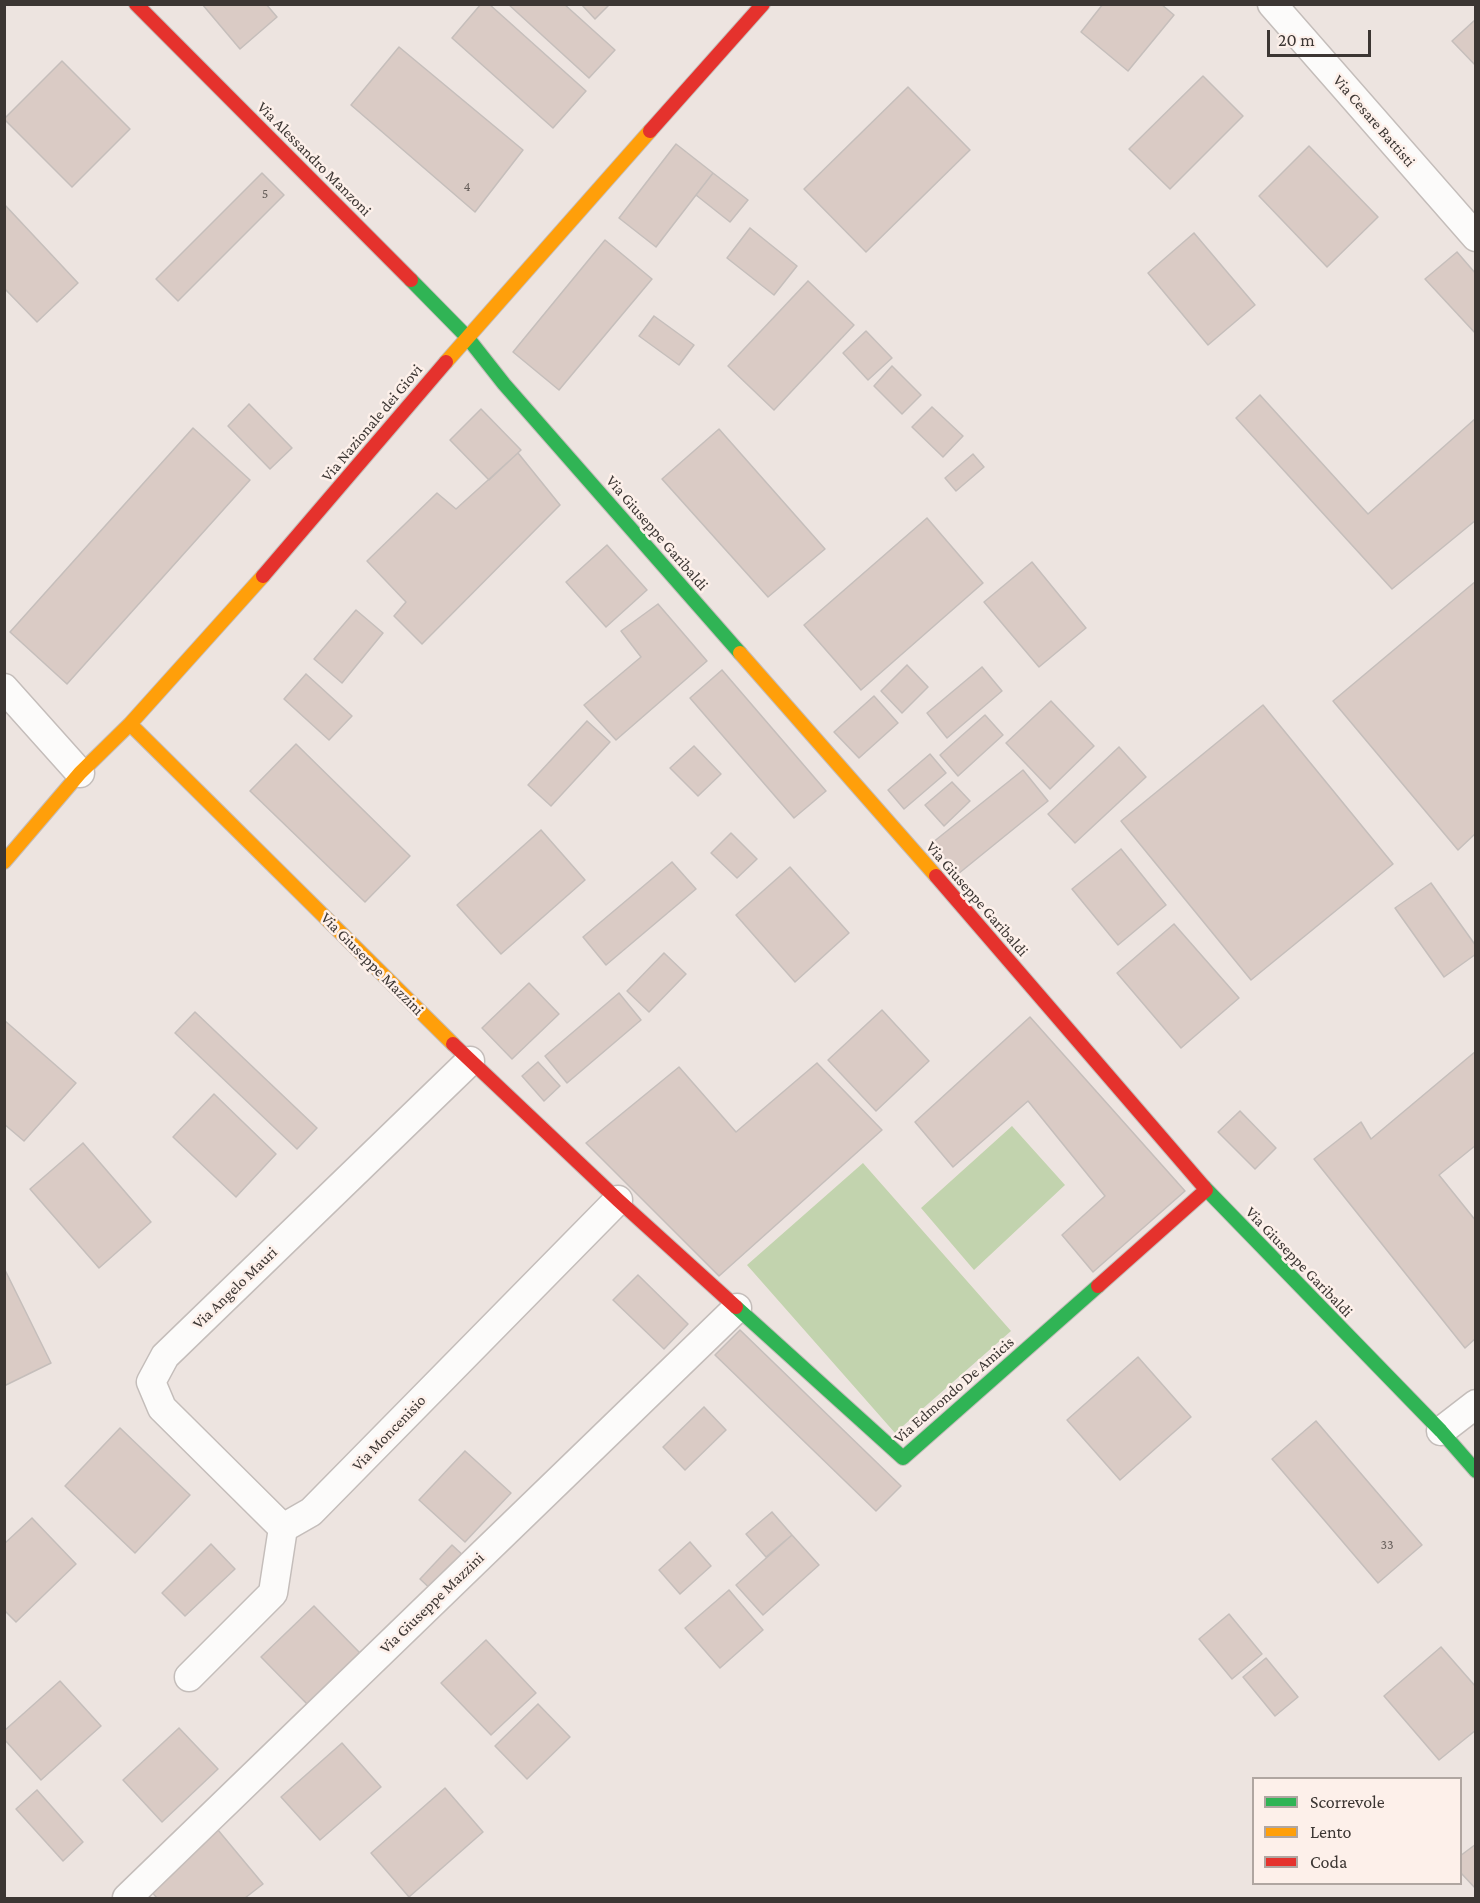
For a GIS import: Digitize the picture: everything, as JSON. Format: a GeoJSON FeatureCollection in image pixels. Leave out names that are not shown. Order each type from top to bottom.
{"type":"FeatureCollection","features":[{"type":"Feature","properties":{"kind":"street","name":"Via Alessandro Manzoni"},"geometry":{"type":"LineString","coordinates":[[136,4],[467,337]]}},
{"type":"Feature","properties":{"kind":"street","name":"Via Nazionale dei Giovi"},"geometry":{"type":"LineString","coordinates":[[4,862],[80,773],[130,724],[285,551],[467,337],[763,4]]}},
{"type":"Feature","properties":{"kind":"street","name":"Via Cesare Battisti"},"geometry":{"type":"LineString","coordinates":[[1272,4],[1476,237]]}},
{"type":"Feature","properties":{"kind":"street","name":"Via Giuseppe Garibaldi"},"geometry":{"type":"LineString","coordinates":[[467,337],[512,393],[963,906],[1206,1190],[1441,1431],[1476,1472]]}},
{"type":"Feature","properties":{"kind":"street"},"geometry":{"type":"LineString","coordinates":[[4,688],[80,773]]}},
{"type":"Feature","properties":{"kind":"street","name":"Via Giuseppe Mazzini"},"geometry":{"type":"LineString","coordinates":[[130,724],[470,1060],[618,1200]]}},
{"type":"Feature","properties":{"kind":"street","name":"Via Angelo Mauri"},"geometry":{"type":"LineString","coordinates":[[283,1528],[162,1408],[151,1382],[165,1356],[470,1060]]}},
{"type":"Feature","properties":{"kind":"street","name":"Via Edmondo De Amicis"},"geometry":{"type":"LineString","coordinates":[[618,1200],[903,1458],[1206,1190]]}},
{"type":"Feature","properties":{"kind":"street","name":"Via Moncenisio"},"geometry":{"type":"LineString","coordinates":[[283,1528],[311,1512],[618,1200]]}},
{"type":"Feature","properties":{"kind":"street","name":"Via Giuseppe Mazzini"},"geometry":{"type":"LineString","coordinates":[[127,1899],[737,1308]]}},
{"type":"Feature","properties":{"kind":"street"},"geometry":{"type":"LineString","coordinates":[[1441,1431],[1476,1404]]}},
{"type":"Feature","properties":{"kind":"street"},"geometry":{"type":"LineString","coordinates":[[189,1677],[273,1593],[283,1528]]}},
{"type":"Feature","properties":{"kind":"green space"},"geometry":{"type":"Polygon","coordinates":[[[1012,1126],[1065,1185],[974,1270],[921,1208],[1012,1126]]]}},
{"type":"Feature","properties":{"kind":"green space"},"geometry":{"type":"Polygon","coordinates":[[[863,1163],[1011,1331],[895,1433],[747,1265],[863,1163]]]}},
{"type":"Feature","properties":{"kind":"building"},"geometry":{"type":"Polygon","coordinates":[[[202,4],[266,4],[277,17],[240,49],[202,4]]]}},
{"type":"Feature","properties":{"kind":"building"},"geometry":{"type":"Polygon","coordinates":[[[481,4],[489,4],[586,91],[553,128],[452,38],[481,4]]]}},
{"type":"Feature","properties":{"kind":"building"},"geometry":{"type":"Polygon","coordinates":[[[508,4],[564,4],[615,50],[589,78],[508,4]]]}},
{"type":"Feature","properties":{"kind":"building"},"geometry":{"type":"Polygon","coordinates":[[[581,4],[610,4],[595,19],[581,4]]]}},
{"type":"Feature","properties":{"kind":"building"},"geometry":{"type":"Polygon","coordinates":[[[1103,4],[1161,4],[1174,15],[1128,71],[1081,32],[1103,4]]]}},
{"type":"Feature","properties":{"kind":"building"},"geometry":{"type":"Polygon","coordinates":[[[1476,19],[1476,66],[1452,41],[1476,19]]]}},
{"type":"Feature","properties":{"kind":"building"},"geometry":{"type":"Polygon","coordinates":[[[399,47],[523,150],[475,212],[351,105],[399,47]]]}},
{"type":"Feature","properties":{"kind":"building"},"geometry":{"type":"Polygon","coordinates":[[[62,61],[130,129],[72,187],[4,119],[62,61]]]}},
{"type":"Feature","properties":{"kind":"building"},"geometry":{"type":"Polygon","coordinates":[[[1203,76],[1243,116],[1170,189],[1129,149],[1203,76]]]}},
{"type":"Feature","properties":{"kind":"building"},"geometry":{"type":"Polygon","coordinates":[[[908,87],[970,150],[866,252],[804,189],[908,87]]]}},
{"type":"Feature","properties":{"kind":"building"},"geometry":{"type":"Polygon","coordinates":[[[676,144],[713,173],[656,247],[619,218],[676,144]]]}},
{"type":"Feature","properties":{"kind":"building"},"geometry":{"type":"Polygon","coordinates":[[[1309,146],[1378,217],[1327,267],[1259,196],[1309,146]]]}},
{"type":"Feature","properties":{"kind":"building"},"geometry":{"type":"Polygon","coordinates":[[[262,173],[284,195],[178,301],[156,279],[262,173]]]}},
{"type":"Feature","properties":{"kind":"building"},"geometry":{"type":"Polygon","coordinates":[[[713,173],[748,200],[730,222],[696,195],[713,173]]]}},
{"type":"Feature","properties":{"kind":"building"},"geometry":{"type":"Polygon","coordinates":[[[4,204],[78,283],[37,322],[4,288],[4,204]]]}},
{"type":"Feature","properties":{"kind":"building"},"geometry":{"type":"Polygon","coordinates":[[[750,228],[797,266],[774,295],[727,258],[750,228]]]}},
{"type":"Feature","properties":{"kind":"building"},"geometry":{"type":"Polygon","coordinates":[[[1194,233],[1255,305],[1208,345],[1148,273],[1194,233]]]}},
{"type":"Feature","properties":{"kind":"building"},"geometry":{"type":"Polygon","coordinates":[[[605,240],[652,279],[559,390],[513,352],[605,240]]]}},
{"type":"Feature","properties":{"kind":"building"},"geometry":{"type":"Polygon","coordinates":[[[1457,252],[1476,274],[1476,334],[1425,279],[1457,252]]]}},
{"type":"Feature","properties":{"kind":"building"},"geometry":{"type":"Polygon","coordinates":[[[808,281],[854,325],[774,410],[728,366],[808,281]]]}},
{"type":"Feature","properties":{"kind":"building"},"geometry":{"type":"Polygon","coordinates":[[[654,316],[694,345],[679,365],[639,336],[654,316]]]}},
{"type":"Feature","properties":{"kind":"building"},"geometry":{"type":"Polygon","coordinates":[[[866,331],[892,358],[868,380],[843,353],[866,331]]]}},
{"type":"Feature","properties":{"kind":"building"},"geometry":{"type":"Polygon","coordinates":[[[892,366],[921,395],[902,414],[874,386],[892,366]]]}},
{"type":"Feature","properties":{"kind":"building"},"geometry":{"type":"Polygon","coordinates":[[[1260,395],[1368,514],[1476,418],[1476,520],[1392,589],[1236,418],[1260,395]]]}},
{"type":"Feature","properties":{"kind":"building"},"geometry":{"type":"Polygon","coordinates":[[[249,404],[292,448],[270,469],[228,426],[249,404]]]}},
{"type":"Feature","properties":{"kind":"building"},"geometry":{"type":"Polygon","coordinates":[[[932,407],[963,436],[943,457],[912,427],[932,407]]]}},
{"type":"Feature","properties":{"kind":"building"},"geometry":{"type":"Polygon","coordinates":[[[481,409],[521,450],[489,480],[450,440],[481,409]]]}},
{"type":"Feature","properties":{"kind":"building"},"geometry":{"type":"Polygon","coordinates":[[[193,428],[250,480],[67,684],[10,632],[193,428]]]}},
{"type":"Feature","properties":{"kind":"building"},"geometry":{"type":"Polygon","coordinates":[[[719,429],[825,549],[768,597],[662,479],[719,429]]]}},
{"type":"Feature","properties":{"kind":"building"},"geometry":{"type":"Polygon","coordinates":[[[518,453],[560,505],[422,644],[394,616],[406,602],[367,561],[437,493],[456,509],[518,453]]]}},
{"type":"Feature","properties":{"kind":"building"},"geometry":{"type":"Polygon","coordinates":[[[973,454],[984,467],[956,491],[945,478],[973,454]]]}},
{"type":"Feature","properties":{"kind":"building"},"geometry":{"type":"Polygon","coordinates":[[[927,518],[983,583],[861,690],[804,625],[927,518]]]}},
{"type":"Feature","properties":{"kind":"building"},"geometry":{"type":"Polygon","coordinates":[[[607,545],[647,590],[606,627],[566,582],[607,545]]]}},
{"type":"Feature","properties":{"kind":"building"},"geometry":{"type":"Polygon","coordinates":[[[1032,562],[1086,628],[1039,667],[984,602],[1032,562]]]}},
{"type":"Feature","properties":{"kind":"building"},"geometry":{"type":"Polygon","coordinates":[[[1476,581],[1476,833],[1458,850],[1333,701],[1476,581]]]}},
{"type":"Feature","properties":{"kind":"building"},"geometry":{"type":"Polygon","coordinates":[[[658,604],[707,661],[616,740],[584,705],[641,657],[621,631],[658,604]]]}},
{"type":"Feature","properties":{"kind":"building"},"geometry":{"type":"Polygon","coordinates":[[[356,610],[383,633],[342,683],[314,659],[356,610]]]}},
{"type":"Feature","properties":{"kind":"building"},"geometry":{"type":"Polygon","coordinates":[[[907,665],[928,687],[902,713],[881,691],[907,665]]]}},
{"type":"Feature","properties":{"kind":"building"},"geometry":{"type":"Polygon","coordinates":[[[982,667],[1002,691],[947,738],[927,713],[982,667]]]}},
{"type":"Feature","properties":{"kind":"building"},"geometry":{"type":"Polygon","coordinates":[[[722,670],[826,791],[794,818],[690,698],[722,670]]]}},
{"type":"Feature","properties":{"kind":"building"},"geometry":{"type":"Polygon","coordinates":[[[306,674],[352,716],[329,740],[284,699],[306,674]]]}},
{"type":"Feature","properties":{"kind":"building"},"geometry":{"type":"Polygon","coordinates":[[[874,696],[898,723],[859,758],[834,732],[874,696]]]}},
{"type":"Feature","properties":{"kind":"building"},"geometry":{"type":"Polygon","coordinates":[[[1051,701],[1094,746],[1050,789],[1006,743],[1051,701]]]}},
{"type":"Feature","properties":{"kind":"building"},"geometry":{"type":"Polygon","coordinates":[[[1263,705],[1393,864],[1251,980],[1121,821],[1263,705]]]}},
{"type":"Feature","properties":{"kind":"building"},"geometry":{"type":"Polygon","coordinates":[[[985,715],[1003,735],[958,776],[940,755],[985,715]]]}},
{"type":"Feature","properties":{"kind":"building"},"geometry":{"type":"Polygon","coordinates":[[[587,721],[610,742],[551,806],[528,785],[587,721]]]}},
{"type":"Feature","properties":{"kind":"building"},"geometry":{"type":"Polygon","coordinates":[[[296,744],[410,856],[365,902],[250,791],[296,744]]]}},
{"type":"Feature","properties":{"kind":"building"},"geometry":{"type":"Polygon","coordinates":[[[694,746],[721,774],[698,796],[670,768],[694,746]]]}},
{"type":"Feature","properties":{"kind":"building"},"geometry":{"type":"Polygon","coordinates":[[[1119,747],[1146,777],[1075,843],[1048,814],[1119,747]]]}},
{"type":"Feature","properties":{"kind":"building"},"geometry":{"type":"Polygon","coordinates":[[[930,754],[946,773],[904,809],[888,790],[930,754]]]}},
{"type":"Feature","properties":{"kind":"building"},"geometry":{"type":"Polygon","coordinates":[[[1023,770],[1048,801],[958,874],[932,843],[1023,770]]]}},
{"type":"Feature","properties":{"kind":"building"},"geometry":{"type":"Polygon","coordinates":[[[952,782],[970,801],[944,826],[925,805],[952,782]]]}},
{"type":"Feature","properties":{"kind":"building"},"geometry":{"type":"Polygon","coordinates":[[[541,830],[585,880],[501,954],[457,905],[541,830]]]}},
{"type":"Feature","properties":{"kind":"building"},"geometry":{"type":"Polygon","coordinates":[[[731,833],[757,859],[737,878],[711,853],[731,833]]]}},
{"type":"Feature","properties":{"kind":"building"},"geometry":{"type":"Polygon","coordinates":[[[1121,849],[1166,905],[1118,945],[1072,889],[1121,849]]]}},
{"type":"Feature","properties":{"kind":"building"},"geometry":{"type":"Polygon","coordinates":[[[672,862],[696,889],[606,965],[583,937],[672,862]]]}},
{"type":"Feature","properties":{"kind":"building"},"geometry":{"type":"Polygon","coordinates":[[[790,867],[849,933],[795,982],[736,915],[790,867]]]}},
{"type":"Feature","properties":{"kind":"building"},"geometry":{"type":"Polygon","coordinates":[[[1431,883],[1476,946],[1476,954],[1444,977],[1395,908],[1431,883]]]}},
{"type":"Feature","properties":{"kind":"building"},"geometry":{"type":"Polygon","coordinates":[[[1174,924],[1239,998],[1181,1048],[1117,973],[1174,924]]]}},
{"type":"Feature","properties":{"kind":"building"},"geometry":{"type":"Polygon","coordinates":[[[664,953],[686,974],[649,1012],[627,991],[664,953]]]}},
{"type":"Feature","properties":{"kind":"building"},"geometry":{"type":"Polygon","coordinates":[[[529,983],[559,1014],[512,1059],[482,1028],[529,983]]]}},
{"type":"Feature","properties":{"kind":"building"},"geometry":{"type":"Polygon","coordinates":[[[619,993],[641,1020],[567,1083],[545,1056],[619,993]]]}},
{"type":"Feature","properties":{"kind":"building"},"geometry":{"type":"Polygon","coordinates":[[[882,1010],[929,1061],[876,1111],[828,1060],[882,1010]]]}},
{"type":"Feature","properties":{"kind":"building"},"geometry":{"type":"Polygon","coordinates":[[[195,1012],[317,1128],[297,1149],[175,1033],[195,1012]]]}},
{"type":"Feature","properties":{"kind":"building"},"geometry":{"type":"Polygon","coordinates":[[[1030,1017],[1185,1191],[1093,1272],[1062,1235],[1105,1196],[1028,1101],[953,1167],[915,1122],[1030,1017]]]}},
{"type":"Feature","properties":{"kind":"building"},"geometry":{"type":"Polygon","coordinates":[[[4,1020],[76,1083],[24,1141],[4,1124],[4,1020]]]}},
{"type":"Feature","properties":{"kind":"building"},"geometry":{"type":"Polygon","coordinates":[[[1476,1051],[1476,1145],[1439,1175],[1476,1221],[1476,1338],[1465,1348],[1314,1159],[1361,1122],[1371,1139],[1476,1051]]]}},
{"type":"Feature","properties":{"kind":"building"},"geometry":{"type":"Polygon","coordinates":[[[538,1062],[560,1086],[544,1101],[522,1076],[538,1062]]]}},
{"type":"Feature","properties":{"kind":"building"},"geometry":{"type":"Polygon","coordinates":[[[817,1063],[882,1130],[719,1276],[586,1143],[679,1067],[736,1132],[817,1063]]]}},
{"type":"Feature","properties":{"kind":"building"},"geometry":{"type":"Polygon","coordinates":[[[214,1094],[276,1154],[236,1197],[173,1137],[214,1094]]]}},
{"type":"Feature","properties":{"kind":"building"},"geometry":{"type":"Polygon","coordinates":[[[1240,1111],[1276,1148],[1255,1169],[1218,1132],[1240,1111]]]}},
{"type":"Feature","properties":{"kind":"building"},"geometry":{"type":"Polygon","coordinates":[[[83,1143],[151,1222],[99,1268],[30,1189],[83,1143]]]}},
{"type":"Feature","properties":{"kind":"building"},"geometry":{"type":"Polygon","coordinates":[[[4,1268],[51,1363],[4,1386],[4,1268]]]}},
{"type":"Feature","properties":{"kind":"building"},"geometry":{"type":"Polygon","coordinates":[[[638,1275],[688,1324],[664,1349],[613,1300],[638,1275]]]}},
{"type":"Feature","properties":{"kind":"building"},"geometry":{"type":"Polygon","coordinates":[[[740,1330],[901,1486],[876,1511],[715,1355],[740,1330]]]}},
{"type":"Feature","properties":{"kind":"building"},"geometry":{"type":"Polygon","coordinates":[[[1138,1357],[1191,1417],[1120,1480],[1067,1420],[1138,1357]]]}},
{"type":"Feature","properties":{"kind":"building"},"geometry":{"type":"Polygon","coordinates":[[[704,1407],[726,1430],[685,1470],[663,1447],[704,1407]]]}},
{"type":"Feature","properties":{"kind":"building"},"geometry":{"type":"Polygon","coordinates":[[[1316,1421],[1422,1545],[1378,1583],[1272,1459],[1316,1421]]]}},
{"type":"Feature","properties":{"kind":"building"},"geometry":{"type":"Polygon","coordinates":[[[120,1428],[190,1495],[135,1553],[65,1486],[120,1428]]]}},
{"type":"Feature","properties":{"kind":"building"},"geometry":{"type":"Polygon","coordinates":[[[465,1451],[511,1493],[465,1542],[419,1500],[465,1451]]]}},
{"type":"Feature","properties":{"kind":"building"},"geometry":{"type":"Polygon","coordinates":[[[772,1512],[792,1535],[766,1557],[746,1534],[772,1512]]]}},
{"type":"Feature","properties":{"kind":"building"},"geometry":{"type":"Polygon","coordinates":[[[32,1518],[76,1564],[16,1622],[4,1610],[4,1544],[32,1518]]]}},
{"type":"Feature","properties":{"kind":"building"},"geometry":{"type":"Polygon","coordinates":[[[792,1535],[819,1565],[763,1615],[736,1585],[792,1535]]]}},
{"type":"Feature","properties":{"kind":"building"},"geometry":{"type":"Polygon","coordinates":[[[690,1542],[711,1566],[680,1594],[659,1570],[690,1542]]]}},
{"type":"Feature","properties":{"kind":"building"},"geometry":{"type":"Polygon","coordinates":[[[211,1544],[235,1569],[185,1616],[162,1593],[211,1544]]]}},
{"type":"Feature","properties":{"kind":"building"},"geometry":{"type":"Polygon","coordinates":[[[452,1545],[467,1559],[435,1593],[420,1579],[452,1545]]]}},
{"type":"Feature","properties":{"kind":"building"},"geometry":{"type":"Polygon","coordinates":[[[729,1590],[763,1630],[720,1668],[685,1628],[729,1590]]]}},
{"type":"Feature","properties":{"kind":"building"},"geometry":{"type":"Polygon","coordinates":[[[314,1606],[360,1653],[308,1705],[261,1657],[314,1606]]]}},
{"type":"Feature","properties":{"kind":"building"},"geometry":{"type":"Polygon","coordinates":[[[1229,1614],[1262,1654],[1232,1679],[1199,1639],[1229,1614]]]}},
{"type":"Feature","properties":{"kind":"building"},"geometry":{"type":"Polygon","coordinates":[[[486,1640],[536,1693],[491,1735],[441,1683],[486,1640]]]}},
{"type":"Feature","properties":{"kind":"building"},"geometry":{"type":"Polygon","coordinates":[[[1441,1647],[1476,1687],[1476,1730],[1439,1760],[1384,1696],[1441,1647]]]}},
{"type":"Feature","properties":{"kind":"building"},"geometry":{"type":"Polygon","coordinates":[[[1266,1658],[1298,1697],[1275,1716],[1243,1677],[1266,1658]]]}},
{"type":"Feature","properties":{"kind":"building"},"geometry":{"type":"Polygon","coordinates":[[[60,1681],[101,1726],[41,1780],[4,1739],[4,1731],[60,1681]]]}},
{"type":"Feature","properties":{"kind":"building"},"geometry":{"type":"Polygon","coordinates":[[[538,1704],[570,1737],[527,1779],[495,1746],[538,1704]]]}},
{"type":"Feature","properties":{"kind":"building"},"geometry":{"type":"Polygon","coordinates":[[[179,1728],[218,1769],[162,1822],[123,1780],[179,1728]]]}},
{"type":"Feature","properties":{"kind":"building"},"geometry":{"type":"Polygon","coordinates":[[[342,1743],[381,1787],[320,1840],[281,1797],[342,1743]]]}},
{"type":"Feature","properties":{"kind":"building"},"geometry":{"type":"Polygon","coordinates":[[[445,1788],[483,1832],[409,1897],[371,1853],[445,1788]]]}},
{"type":"Feature","properties":{"kind":"building"},"geometry":{"type":"Polygon","coordinates":[[[37,1790],[83,1842],[63,1861],[16,1809],[37,1790]]]}},
{"type":"Feature","properties":{"kind":"building"},"geometry":{"type":"Polygon","coordinates":[[[218,1830],[263,1884],[245,1898],[157,1898],[149,1889],[218,1830]]]}},
{"type":"Feature","properties":{"kind":"building"},"geometry":{"type":"Polygon","coordinates":[[[1476,1844],[1476,1889],[1462,1874],[1462,1854],[1476,1844]]]}},
{"type":"Feature","properties":{"kind":"traffic: fast"},"geometry":{"type":"LineString","coordinates":[[411,280],[467,337],[504,384],[740,653]]}},
{"type":"Feature","properties":{"kind":"traffic: fast"},"geometry":{"type":"LineString","coordinates":[[1204,1187],[1441,1431],[1476,1471]]}},
{"type":"Feature","properties":{"kind":"traffic: fast"},"geometry":{"type":"LineString","coordinates":[[736,1307],[903,1458],[1098,1286]]}},
{"type":"Feature","properties":{"kind":"traffic: slow"},"geometry":{"type":"LineString","coordinates":[[446,362],[650,131]]}},
{"type":"Feature","properties":{"kind":"traffic: slow"},"geometry":{"type":"LineString","coordinates":[[4,862],[80,773],[130,724],[263,576]]}},
{"type":"Feature","properties":{"kind":"traffic: slow"},"geometry":{"type":"LineString","coordinates":[[740,653],[936,876]]}},
{"type":"Feature","properties":{"kind":"traffic: slow"},"geometry":{"type":"LineString","coordinates":[[130,724],[453,1044]]}},
{"type":"Feature","properties":{"kind":"traffic: jam"},"geometry":{"type":"LineString","coordinates":[[136,4],[411,280]]}},
{"type":"Feature","properties":{"kind":"traffic: jam"},"geometry":{"type":"LineString","coordinates":[[650,131],[763,4]]}},
{"type":"Feature","properties":{"kind":"traffic: jam"},"geometry":{"type":"LineString","coordinates":[[263,576],[446,362]]}},
{"type":"Feature","properties":{"kind":"traffic: jam"},"geometry":{"type":"LineString","coordinates":[[936,876],[1204,1187]]}},
{"type":"Feature","properties":{"kind":"traffic: jam"},"geometry":{"type":"LineString","coordinates":[[453,1044],[618,1200],[736,1307]]}},
{"type":"Feature","properties":{"kind":"traffic: jam"},"geometry":{"type":"LineString","coordinates":[[1098,1286],[1206,1190]]}}]}
